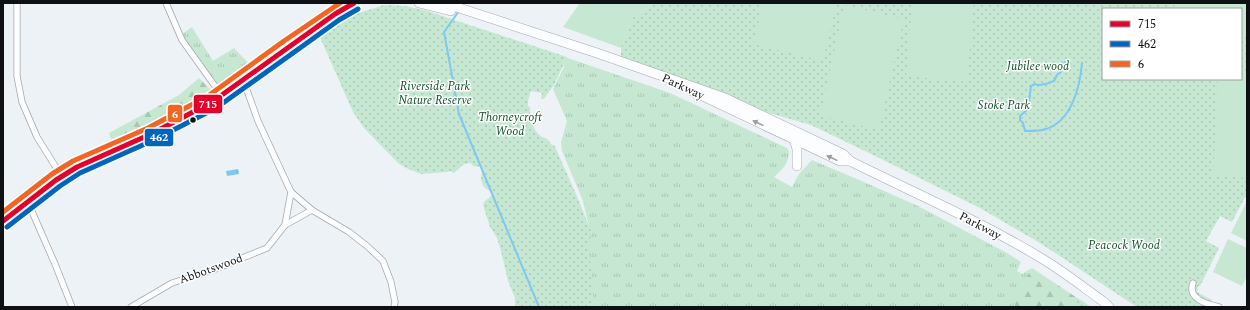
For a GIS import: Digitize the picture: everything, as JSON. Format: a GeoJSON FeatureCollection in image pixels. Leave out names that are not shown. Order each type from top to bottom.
{"type":"FeatureCollection","features":[{"type":"Feature","properties":{"kind":"main road"},"geometry":{"type":"LineString","coordinates":[[3,221],[77,167],[168,126],[222,96],[243,79],[335,14],[354,3]]}},
{"type":"Feature","properties":{"kind":"main road"},"geometry":{"type":"LineString","coordinates":[[419,3],[495,20]]}},
{"type":"Feature","properties":{"kind":"main road"},"geometry":{"type":"LineString","coordinates":[[444,3],[495,20]]}},
{"type":"Feature","properties":{"kind":"main road"},"geometry":{"type":"LineString","coordinates":[[461,3],[471,10],[495,20]]}},
{"type":"Feature","properties":{"kind":"main road","name":"Parkway"},"geometry":{"type":"LineString","coordinates":[[495,20],[591,51],[725,98],[844,154],[850,161],[965,217],[1022,247],[1051,265],[1106,304],[1115,307]]}},
{"type":"Feature","properties":{"kind":"main road","name":"Parkway"},"geometry":{"type":"LineString","coordinates":[[647,71],[840,161],[850,161]]}},
{"type":"Feature","properties":{"kind":"main road"},"geometry":{"type":"LineString","coordinates":[[794,139],[797,149],[797,166]]}},
{"type":"Feature","properties":{"kind":"street"},"geometry":{"type":"LineString","coordinates":[[17,3],[17,76],[22,102],[37,137],[63,176]]}},
{"type":"Feature","properties":{"kind":"street"},"geometry":{"type":"LineString","coordinates":[[166,3],[182,40],[222,96]]}},
{"type":"Feature","properties":{"kind":"street"},"geometry":{"type":"LineString","coordinates":[[243,79],[258,122],[291,192],[312,210],[349,232],[383,261],[391,282],[395,302],[394,307]]}},
{"type":"Feature","properties":{"kind":"street","name":"Abbotswood"},"geometry":{"type":"LineString","coordinates":[[285,224],[291,192]]}},
{"type":"Feature","properties":{"kind":"street"},"geometry":{"type":"LineString","coordinates":[[26,203],[30,208],[52,256],[72,307]]}},
{"type":"Feature","properties":{"kind":"street","name":"Abbotswood"},"geometry":{"type":"LineString","coordinates":[[131,307],[172,283],[213,270],[267,248],[285,224],[312,210]]}},
{"type":"Feature","properties":{"kind":"street"},"geometry":{"type":"LineString","coordinates":[[1193,283],[1192,286],[1194,295],[1200,302],[1219,307]]}},
{"type":"Feature","properties":{"kind":"green space"},"geometry":{"type":"Polygon","coordinates":[[[580,3],[654,3],[633,18],[621,48],[563,27],[580,3]]]}},
{"type":"Feature","properties":{"kind":"green space","name":"Stoke Park"},"geometry":{"type":"Polygon","coordinates":[[[654,3],[1247,3],[1247,198],[1245,197],[1232,222],[1220,216],[1206,241],[1219,248],[1200,286],[1198,286],[1197,292],[1212,300],[1209,307],[1137,307],[1040,243],[980,208],[811,125],[752,108],[621,57],[621,48],[633,18],[654,3]]]}},
{"type":"Feature","properties":{"kind":"green space"},"geometry":{"type":"Polygon","coordinates":[[[763,3],[837,3],[823,61],[753,44],[763,3]]]}},
{"type":"Feature","properties":{"kind":"green space"},"geometry":{"type":"Polygon","coordinates":[[[912,3],[974,3],[967,82],[906,76],[912,3]]]}},
{"type":"Feature","properties":{"kind":"green space"},"geometry":{"type":"Polygon","coordinates":[[[1180,3],[1247,3],[1247,36],[1242,38],[1242,8],[1170,8],[1180,3]]]}},
{"type":"Feature","properties":{"kind":"green space","name":"Riverside Park Nature Reserve"},"geometry":{"type":"Polygon","coordinates":[[[384,5],[405,6],[424,10],[567,57],[554,85],[544,99],[541,99],[542,93],[531,91],[528,106],[530,107],[531,120],[536,131],[555,146],[591,231],[589,248],[594,307],[515,307],[515,298],[508,281],[497,238],[490,227],[483,205],[484,202],[493,194],[483,186],[481,180],[482,167],[473,166],[471,163],[464,164],[454,173],[450,171],[421,174],[398,163],[364,128],[353,112],[319,35],[333,24],[343,20],[343,18],[384,5]]]}},
{"type":"Feature","properties":{"kind":"green space"},"geometry":{"type":"Polygon","coordinates":[[[844,5],[904,19],[879,130],[820,116],[844,5]]]}},
{"type":"Feature","properties":{"kind":"green space"},"geometry":{"type":"Polygon","coordinates":[[[192,27],[213,61],[234,48],[251,66],[221,88],[205,69],[182,34],[192,27]]]}},
{"type":"Feature","properties":{"kind":"green space"},"geometry":{"type":"Polygon","coordinates":[[[562,56],[670,93],[787,148],[789,155],[787,162],[774,177],[792,187],[799,174],[812,160],[918,206],[1007,253],[1021,262],[1017,271],[1022,274],[1032,268],[1015,300],[1016,307],[594,307],[583,247],[589,227],[583,201],[562,151],[561,142],[567,121],[553,89],[564,67],[562,56]]]}},
{"type":"Feature","properties":{"kind":"green space"},"geometry":{"type":"Polygon","coordinates":[[[1242,75],[1247,75],[1247,178],[1213,176],[1218,80],[1242,80],[1242,75]]]}},
{"type":"Feature","properties":{"kind":"green space"},"geometry":{"type":"Polygon","coordinates":[[[199,78],[216,95],[202,108],[195,104],[147,128],[112,143],[109,133],[179,95],[199,78]]]}},
{"type":"Feature","properties":{"kind":"green space"},"geometry":{"type":"Polygon","coordinates":[[[1247,201],[1247,241],[1231,233],[1247,201]]]}},
{"type":"Feature","properties":{"kind":"green space"},"geometry":{"type":"Polygon","coordinates":[[[1228,239],[1247,248],[1247,276],[1242,286],[1213,272],[1228,239]]]}},
{"type":"Feature","properties":{"kind":"green space"},"geometry":{"type":"Polygon","coordinates":[[[1032,268],[1091,307],[1016,307],[1014,300],[1032,268]]]}},
{"type":"Feature","properties":{"kind":"green space"},"geometry":{"type":"Polygon","coordinates":[[[1077,298],[1091,307],[1075,307],[1077,298]]]}},
{"type":"Feature","properties":{"kind":"water"},"geometry":{"type":"Polygon","coordinates":[[[238,169],[239,174],[227,176],[226,171],[238,169]]]}},
{"type":"Feature","properties":{"kind":"waterway"},"geometry":{"type":"LineString","coordinates":[[459,11],[444,32],[459,114],[539,307]]}},
{"type":"Feature","properties":{"kind":"waterway"},"geometry":{"type":"LineString","coordinates":[[1069,60],[1065,62],[1061,72],[1057,75],[1054,81],[1031,86],[1028,109],[1020,116],[1020,120],[1023,123],[1025,131],[1044,130],[1055,125],[1062,119],[1068,111],[1077,92],[1082,63]]}},
{"type":"Feature","properties":{"kind":"transit line","name":"6"},"geometry":{"type":"LineString","coordinates":[[3,212],[52,174],[73,161],[148,128],[208,96],[340,3]]}},
{"type":"Feature","properties":{"kind":"transit line","name":"715"},"geometry":{"type":"LineString","coordinates":[[3,221],[56,180],[77,167],[151,134],[212,102],[335,14],[354,3]]}},
{"type":"Feature","properties":{"kind":"transit line","name":"462"},"geometry":{"type":"LineString","coordinates":[[7,227],[60,186],[80,173],[154,140],[216,108],[339,20],[358,9]]}},
{"type":"Feature","properties":{"kind":"park label","name":"Jubilee wood"},"geometry":{"type":"Point","coordinates":[1038,66]}},
{"type":"Feature","properties":{"kind":"park label","name":"Thorneycroft Wood"},"geometry":{"type":"Point","coordinates":[510,124]}},
{"type":"Feature","properties":{"kind":"park label","name":"Peacock Wood"},"geometry":{"type":"Point","coordinates":[1124,245]}}]}
